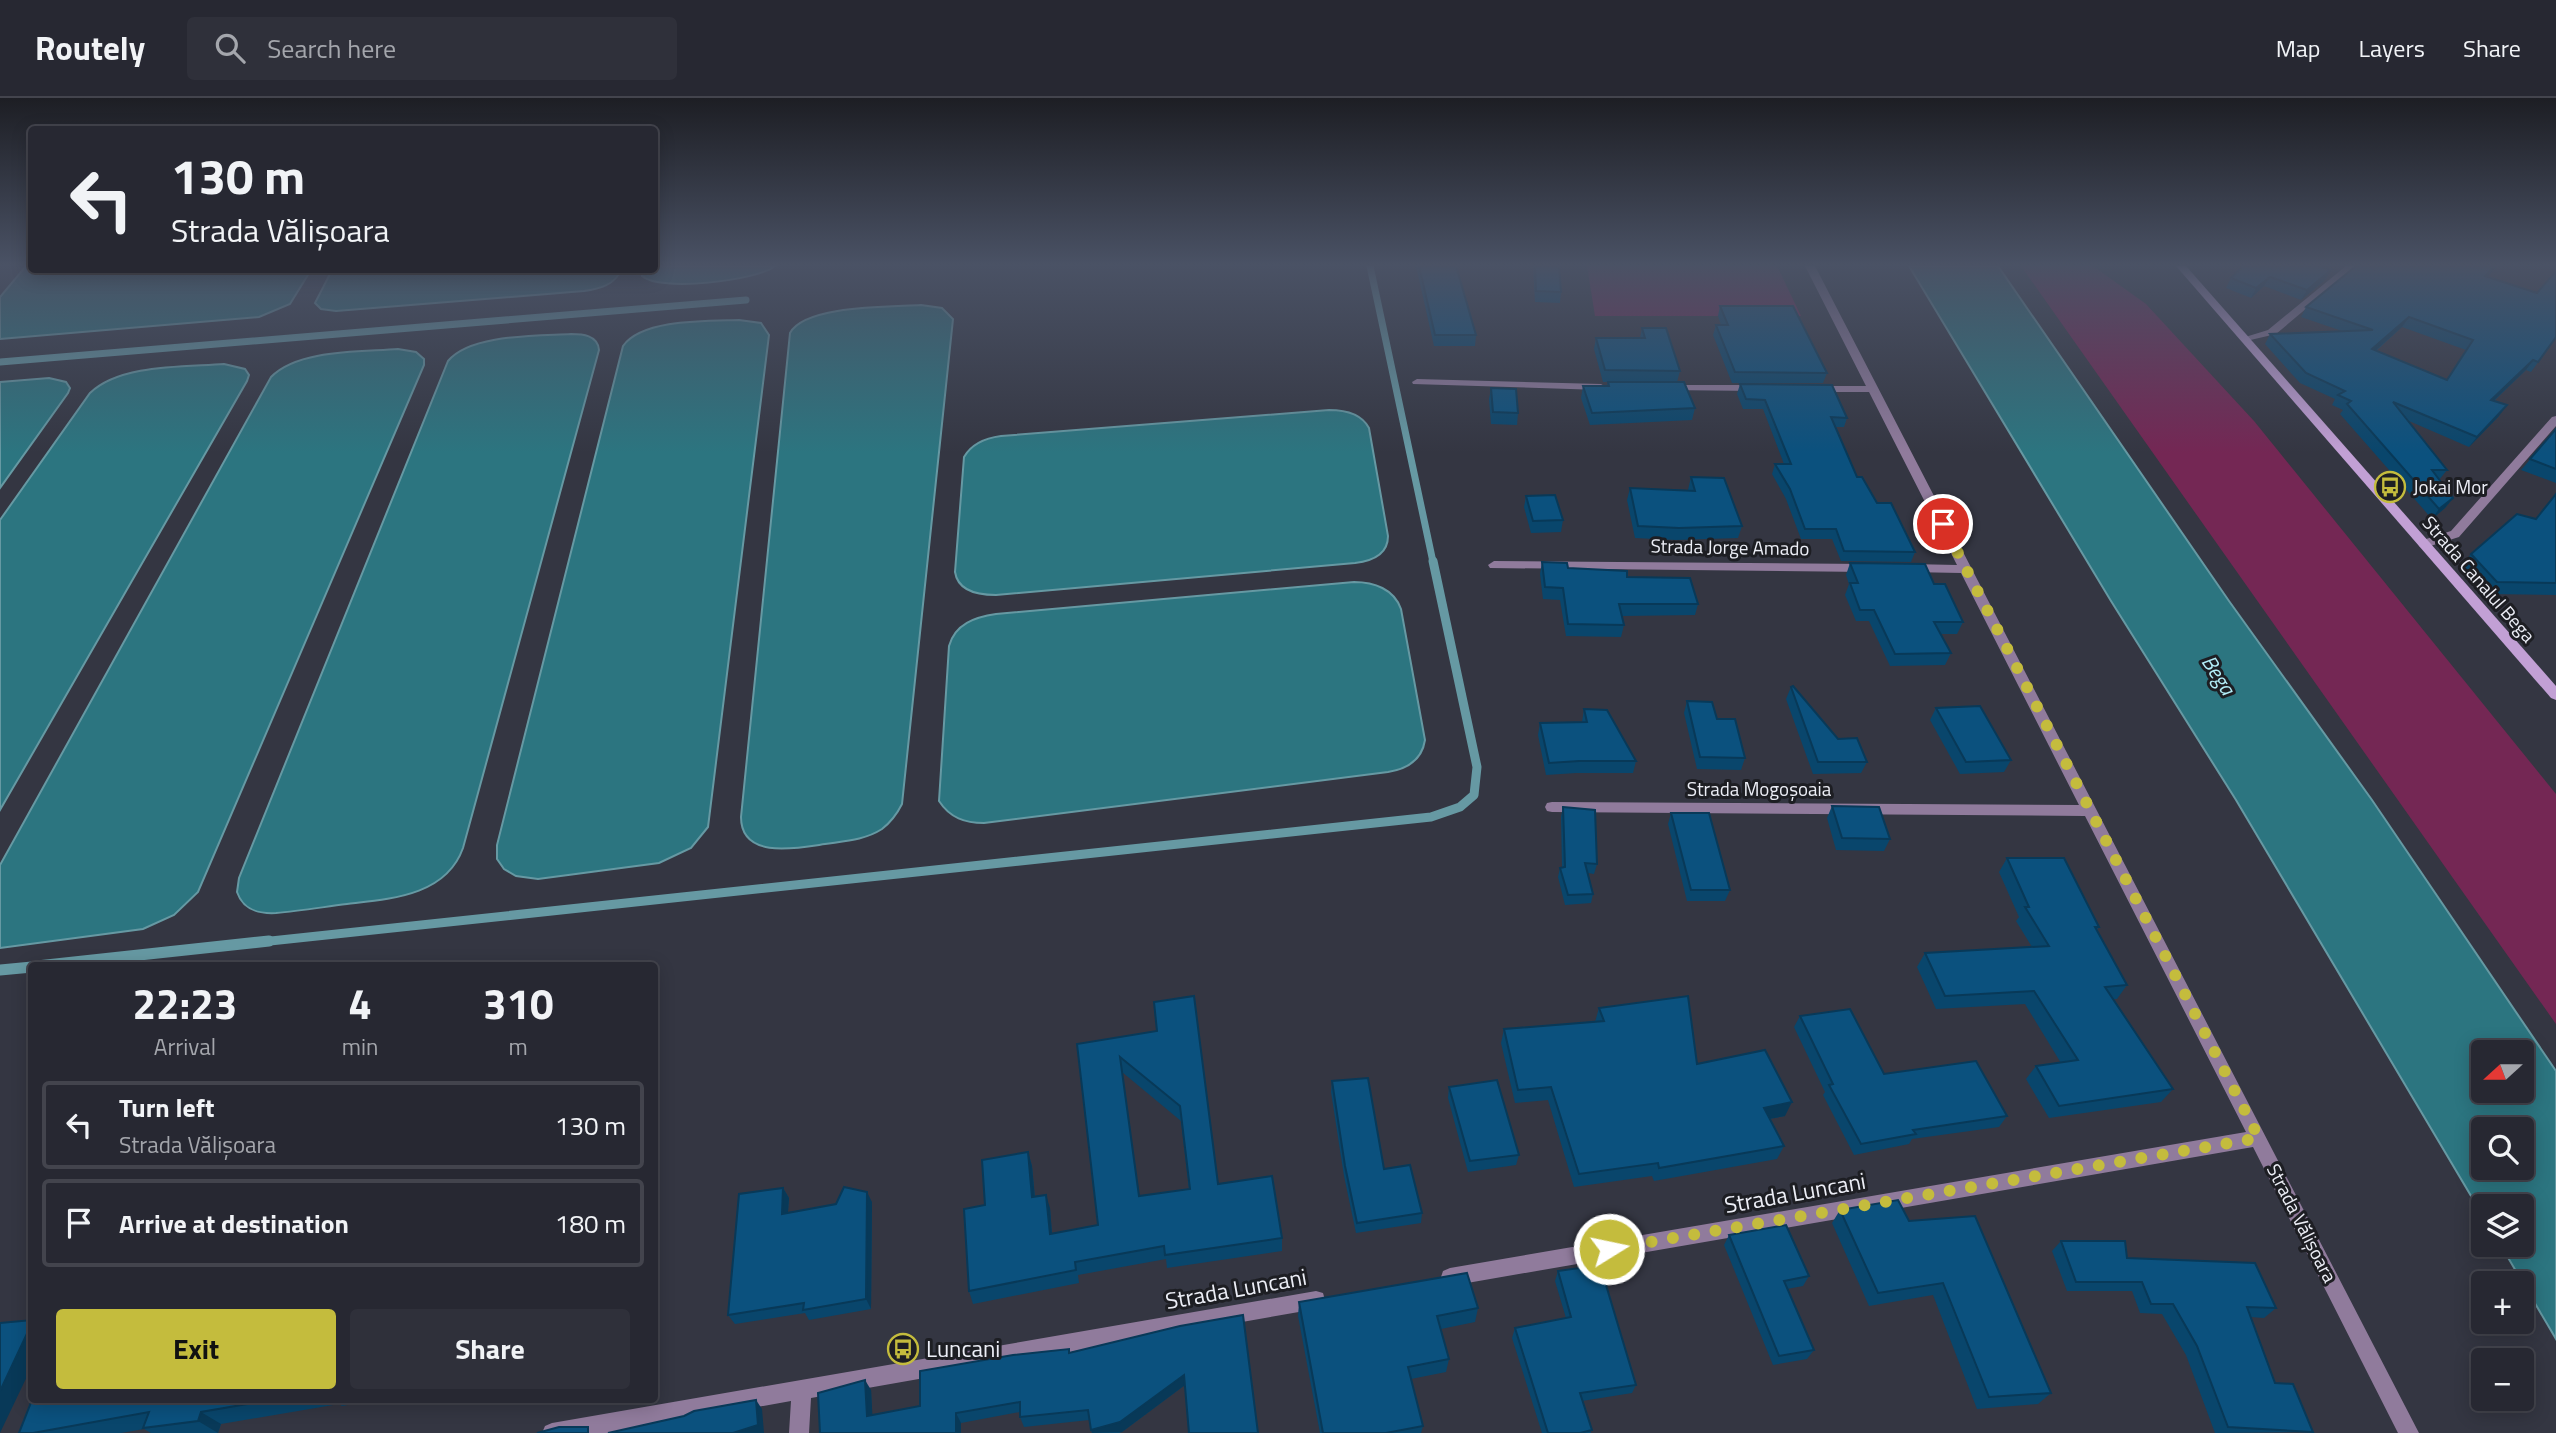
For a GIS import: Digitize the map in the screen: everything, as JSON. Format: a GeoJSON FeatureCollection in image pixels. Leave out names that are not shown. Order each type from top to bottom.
{"type":"FeatureCollection","features":[{"type":"Feature","properties":{"kind":"street","name":"Strada Vălișoara"},"geometry":{"type":"LineString","coordinates":[[1842,328],[2409,1433]]}},
{"type":"Feature","properties":{"kind":"street","name":"Strada Canalul Bega"},"geometry":{"type":"LineString","coordinates":[[2236,328],[2556,695]]}},
{"type":"Feature","properties":{"kind":"street"},"geometry":{"type":"LineString","coordinates":[[2246,340],[2275,328]]}},
{"type":"Feature","properties":{"kind":"street"},"geometry":{"type":"LineString","coordinates":[[1417,382],[1616,387]]}},
{"type":"Feature","properties":{"kind":"street"},"geometry":{"type":"LineString","coordinates":[[1657,388],[1765,388]]}},
{"type":"Feature","properties":{"kind":"street"},"geometry":{"type":"LineString","coordinates":[[1806,389],[1874,389]]}},
{"type":"Feature","properties":{"kind":"street"},"geometry":{"type":"LineString","coordinates":[[2424,544],[2455,534],[2556,419]]}},
{"type":"Feature","properties":{"kind":"street","name":"Strada Jorge Amado"},"geometry":{"type":"LineString","coordinates":[[1494,565],[1883,568]]}},
{"type":"Feature","properties":{"kind":"street"},"geometry":{"type":"LineString","coordinates":[[1897,568],[1966,569]]}},
{"type":"Feature","properties":{"kind":"street","name":"Strada Mogoșoaia"},"geometry":{"type":"LineString","coordinates":[[1552,807],[2091,811]]}},
{"type":"Feature","properties":{"kind":"street","name":"Strada Luncani"},"geometry":{"type":"LineString","coordinates":[[1438,1279],[2259,1138]]}},
{"type":"Feature","properties":{"kind":"street","name":"Strada Luncani"},"geometry":{"type":"LineString","coordinates":[[552,1433],[1328,1297]]}},
{"type":"Feature","properties":{"kind":"street"},"geometry":{"type":"LineString","coordinates":[[799,1433],[802,1388]]}},
{"type":"Feature","properties":{"kind":"shaded area"},"geometry":{"type":"Polygon","coordinates":[[[2065,328],[2168,328],[2254,421],[2556,794],[2556,1024],[2065,328]]]}},
{"type":"Feature","properties":{"kind":"water"},"geometry":{"type":"Polygon","coordinates":[[[0,328],[126,328],[0,339],[0,328]]]}},
{"type":"Feature","properties":{"kind":"water"},"geometry":{"type":"Polygon","coordinates":[[[653,328],[765,328],[769,335],[708,827],[691,848],[659,863],[538,879],[516,876],[504,869],[497,859],[497,845],[623,346],[632,337],[653,328]]]}},
{"type":"Feature","properties":{"kind":"water"},"geometry":{"type":"Polygon","coordinates":[[[795,328],[952,328],[902,804],[894,818],[875,833],[847,841],[787,849],[760,845],[750,840],[744,831],[741,817],[790,333],[795,328]]]}},
{"type":"Feature","properties":{"kind":"water","name":"Bega"},"geometry":{"type":"Polygon","coordinates":[[[1947,328],[2041,328],[2229,601],[2372,800],[2556,1071],[2556,1339],[2534,1302],[2534,1271],[2516,1271],[2508,1257],[2534,1257],[2534,1194],[2471,1196],[2236,800],[2111,601],[1947,328]]]}},
{"type":"Feature","properties":{"kind":"water"},"geometry":{"type":"Polygon","coordinates":[[[571,334],[593,338],[599,350],[463,848],[455,864],[444,876],[430,885],[398,897],[276,913],[252,910],[243,903],[237,892],[239,878],[448,361],[458,352],[488,341],[571,334]]]}},
{"type":"Feature","properties":{"kind":"water"},"geometry":{"type":"Polygon","coordinates":[[[398,349],[416,352],[424,359],[424,365],[198,892],[174,915],[143,929],[0,948],[0,865],[271,377],[297,361],[314,357],[398,349]]]}},
{"type":"Feature","properties":{"kind":"water"},"geometry":{"type":"Polygon","coordinates":[[[224,364],[245,369],[249,375],[247,381],[0,810],[0,520],[90,393],[118,377],[135,372],[224,364]]]}},
{"type":"Feature","properties":{"kind":"water"},"geometry":{"type":"Polygon","coordinates":[[[49,378],[66,382],[70,388],[68,393],[0,488],[0,382],[49,378]]]}},
{"type":"Feature","properties":{"kind":"water"},"geometry":{"type":"Polygon","coordinates":[[[1329,410],[1352,413],[1362,419],[1369,428],[1388,536],[1385,548],[1378,556],[1355,563],[996,595],[970,591],[957,579],[955,572],[964,457],[980,442],[1001,436],[1329,410]]]}},
{"type":"Feature","properties":{"kind":"water"},"geometry":{"type":"Polygon","coordinates":[[[1354,582],[1369,583],[1382,588],[1394,596],[1401,609],[1425,740],[1421,753],[1407,766],[1388,772],[984,823],[958,818],[948,812],[939,801],[949,646],[956,632],[967,623],[996,614],[1354,582]]]}},
{"type":"Feature","properties":{"kind":"building"},"geometry":{"type":"Polygon","coordinates":[[[1433,328],[1474,328],[1476,335],[1435,335],[1433,328]]]}},
{"type":"Feature","properties":{"kind":"building"},"geometry":{"type":"Polygon","coordinates":[[[1642,328],[1666,328],[1680,371],[1605,370],[1596,338],[1645,338],[1642,328]]]}},
{"type":"Feature","properties":{"kind":"building"},"geometry":{"type":"Polygon","coordinates":[[[1717,328],[1804,328],[1827,373],[1735,372],[1717,328]]]}},
{"type":"Feature","properties":{"kind":"building"},"geometry":{"type":"Polygon","coordinates":[[[2368,328],[2396,328],[2372,349],[2447,380],[2473,340],[2440,328],[2556,328],[2556,337],[2538,362],[2533,360],[2491,400],[2507,405],[2477,437],[2393,402],[2447,470],[2432,470],[2453,498],[2439,509],[2347,404],[2351,401],[2338,395],[2345,391],[2306,373],[2270,334],[2373,330],[2368,328]]]}},
{"type":"Feature","properties":{"kind":"building"},"geometry":{"type":"Polygon","coordinates":[[[1608,382],[1684,382],[1695,408],[1592,413],[1583,386],[1609,386],[1608,382]]]}},
{"type":"Feature","properties":{"kind":"building"},"geometry":{"type":"Polygon","coordinates":[[[1740,384],[1832,385],[1847,418],[1831,417],[1857,477],[1862,477],[1877,503],[1891,503],[1915,552],[1844,551],[1836,529],[1805,529],[1790,489],[1775,464],[1791,464],[1765,400],[1746,399],[1740,384]]]}},
{"type":"Feature","properties":{"kind":"building"},"geometry":{"type":"Polygon","coordinates":[[[1491,388],[1516,389],[1518,413],[1493,412],[1491,388]]]}},
{"type":"Feature","properties":{"kind":"building"},"geometry":{"type":"Polygon","coordinates":[[[2556,429],[2556,469],[2530,459],[2556,429]]]}},
{"type":"Feature","properties":{"kind":"building"},"geometry":{"type":"Polygon","coordinates":[[[1691,477],[1724,478],[1742,526],[1638,526],[1630,488],[1695,491],[1691,477]]]}},
{"type":"Feature","properties":{"kind":"building"},"geometry":{"type":"Polygon","coordinates":[[[2556,494],[2556,583],[2497,582],[2471,554],[2517,514],[2536,519],[2556,494]]]}},
{"type":"Feature","properties":{"kind":"building"},"geometry":{"type":"Polygon","coordinates":[[[1555,495],[1563,520],[1533,521],[1526,496],[1555,495]]]}},
{"type":"Feature","properties":{"kind":"building"},"geometry":{"type":"Polygon","coordinates":[[[1542,562],[1567,563],[1568,568],[1627,571],[1627,577],[1690,578],[1698,604],[1619,604],[1624,625],[1568,624],[1563,588],[1545,587],[1542,562]]]}},
{"type":"Feature","properties":{"kind":"building"},"geometry":{"type":"Polygon","coordinates":[[[1850,563],[1925,564],[1934,584],[1945,584],[1963,622],[1934,622],[1951,653],[1895,654],[1874,610],[1860,610],[1850,583],[1858,583],[1850,563]]]}},
{"type":"Feature","properties":{"kind":"building"},"geometry":{"type":"Polygon","coordinates":[[[1793,686],[1838,739],[1857,738],[1867,762],[1818,762],[1791,687],[1793,686]]]}},
{"type":"Feature","properties":{"kind":"building"},"geometry":{"type":"Polygon","coordinates":[[[1687,701],[1712,702],[1717,719],[1735,719],[1745,758],[1700,757],[1687,701]]]}},
{"type":"Feature","properties":{"kind":"building"},"geometry":{"type":"Polygon","coordinates":[[[1980,706],[2011,760],[1966,762],[1936,708],[1980,706]]]}},
{"type":"Feature","properties":{"kind":"building"},"geometry":{"type":"Polygon","coordinates":[[[1584,709],[1607,710],[1636,761],[1549,763],[1540,723],[1587,722],[1584,709]]]}},
{"type":"Feature","properties":{"kind":"building"},"geometry":{"type":"Polygon","coordinates":[[[1832,806],[1879,807],[1890,839],[1842,838],[1832,806]]]}},
{"type":"Feature","properties":{"kind":"building"},"geometry":{"type":"Polygon","coordinates":[[[1563,807],[1595,810],[1597,864],[1585,863],[1593,894],[1568,895],[1560,868],[1565,867],[1563,807]]]}},
{"type":"Feature","properties":{"kind":"building"},"geometry":{"type":"Polygon","coordinates":[[[1671,813],[1709,813],[1730,890],[1691,890],[1671,813]]]}},
{"type":"Feature","properties":{"kind":"building"},"geometry":{"type":"Polygon","coordinates":[[[2007,858],[2064,858],[2099,927],[2095,927],[2127,985],[2105,987],[2173,1089],[2059,1106],[2036,1066],[2078,1060],[2034,991],[1945,996],[1925,953],[2049,946],[2025,907],[2029,907],[2007,858]]]}},
{"type":"Feature","properties":{"kind":"building"},"geometry":{"type":"Polygon","coordinates":[[[1194,996],[1218,1184],[1272,1176],[1282,1238],[1165,1255],[1164,1246],[1075,1262],[1076,1270],[969,1291],[964,1209],[985,1205],[982,1160],[1028,1152],[1032,1197],[1046,1195],[1050,1234],[1098,1225],[1077,1044],[1157,1031],[1154,1002],[1194,996]],[[1120,1057],[1139,1196],[1190,1189],[1180,1106],[1120,1057]]]}},
{"type":"Feature","properties":{"kind":"building"},"geometry":{"type":"Polygon","coordinates":[[[1688,996],[1697,1064],[1765,1050],[1792,1102],[1764,1108],[1784,1146],[1659,1168],[1658,1163],[1579,1174],[1551,1087],[1518,1090],[1504,1029],[1604,1021],[1599,1008],[1688,996]]]}},
{"type":"Feature","properties":{"kind":"building"},"geometry":{"type":"Polygon","coordinates":[[[1850,1009],[1884,1074],[1976,1061],[2007,1116],[1913,1130],[1916,1134],[1861,1144],[1829,1085],[1833,1084],[1800,1016],[1850,1009]]]}},
{"type":"Feature","properties":{"kind":"building"},"geometry":{"type":"Polygon","coordinates":[[[1368,1078],[1384,1169],[1410,1165],[1422,1213],[1357,1223],[1332,1081],[1368,1078]]]}},
{"type":"Feature","properties":{"kind":"building"},"geometry":{"type":"Polygon","coordinates":[[[1497,1080],[1519,1155],[1470,1161],[1449,1087],[1497,1080]]]}},
{"type":"Feature","properties":{"kind":"building"},"geometry":{"type":"Polygon","coordinates":[[[844,1187],[867,1192],[866,1299],[803,1310],[804,1303],[728,1315],[739,1194],[783,1188],[782,1214],[836,1204],[844,1187]]]}},
{"type":"Feature","properties":{"kind":"building"},"geometry":{"type":"Polygon","coordinates":[[[1898,1200],[1909,1221],[1975,1216],[2051,1393],[1989,1397],[1943,1283],[1878,1293],[1840,1210],[1898,1200]]]}},
{"type":"Feature","properties":{"kind":"building"},"geometry":{"type":"Polygon","coordinates":[[[1786,1225],[1809,1276],[1784,1281],[1814,1350],[1779,1356],[1729,1235],[1786,1225]]]}},
{"type":"Feature","properties":{"kind":"building"},"geometry":{"type":"Polygon","coordinates":[[[2061,1241],[2125,1241],[2127,1258],[2255,1263],[2276,1308],[2247,1307],[2275,1383],[2293,1384],[2313,1432],[2228,1427],[2197,1346],[2173,1304],[2151,1304],[2142,1282],[2076,1282],[2061,1241]]]}},
{"type":"Feature","properties":{"kind":"building"},"geometry":{"type":"Polygon","coordinates":[[[1600,1265],[1636,1385],[1580,1393],[1592,1430],[1580,1433],[1548,1433],[1515,1328],[1571,1317],[1558,1271],[1600,1265]]]}},
{"type":"Feature","properties":{"kind":"building"},"geometry":{"type":"Polygon","coordinates":[[[1467,1273],[1478,1308],[1437,1316],[1449,1359],[1408,1367],[1423,1426],[1386,1433],[1323,1433],[1299,1302],[1467,1273]]]}},
{"type":"Feature","properties":{"kind":"building"},"geometry":{"type":"Polygon","coordinates":[[[1243,1315],[1258,1433],[1189,1433],[1184,1375],[1120,1422],[1091,1430],[1088,1410],[1020,1417],[1020,1402],[956,1413],[956,1433],[820,1433],[818,1393],[865,1380],[867,1416],[920,1406],[920,1371],[1013,1355],[1069,1349],[1069,1353],[1180,1326],[1243,1315]]]}},
{"type":"Feature","properties":{"kind":"building"},"geometry":{"type":"Polygon","coordinates":[[[28,1320],[28,1332],[0,1391],[0,1323],[28,1320]]]}},
{"type":"Feature","properties":{"kind":"building"},"geometry":{"type":"Polygon","coordinates":[[[756,1400],[758,1425],[733,1433],[608,1433],[684,1416],[694,1411],[756,1400]]]}},
{"type":"Feature","properties":{"kind":"building"},"geometry":{"type":"Polygon","coordinates":[[[31,1403],[254,1403],[201,1412],[198,1421],[143,1428],[149,1412],[33,1433],[19,1433],[31,1403]]]}},
{"type":"Feature","properties":{"kind":"building"},"geometry":{"type":"Polygon","coordinates":[[[559,1427],[588,1427],[588,1433],[537,1433],[559,1427]]]}},
{"type":"Feature","properties":{"kind":"waterway"},"geometry":{"type":"LineString","coordinates":[[0,362],[405,328]]}},
{"type":"Feature","properties":{"kind":"waterway"},"geometry":{"type":"LineString","coordinates":[[1383,328],[1433,562]]}},
{"type":"Feature","properties":{"kind":"waterway"},"geometry":{"type":"LineString","coordinates":[[252,943],[1431,817],[1460,807],[1474,795],[1477,767],[1433,561]]}},
{"type":"Feature","properties":{"kind":"waterway"},"geometry":{"type":"LineString","coordinates":[[74,962],[269,941]]}},
{"type":"Feature","properties":{"kind":"waterway"},"geometry":{"type":"LineString","coordinates":[[0,970],[28,967]]}},
{"type":"Feature","properties":{"kind":"place","name":"Jokai Mor"},"geometry":{"type":"Point","coordinates":[2390,487]}},
{"type":"Feature","properties":{"kind":"place","name":"Luncani"},"geometry":{"type":"Point","coordinates":[903,1349]}},
{"type":"Feature","properties":{"kind":"route"},"geometry":{"type":"LineString","coordinates":[[1609,1249],[2259,1138],[1943,524]]}}]}
